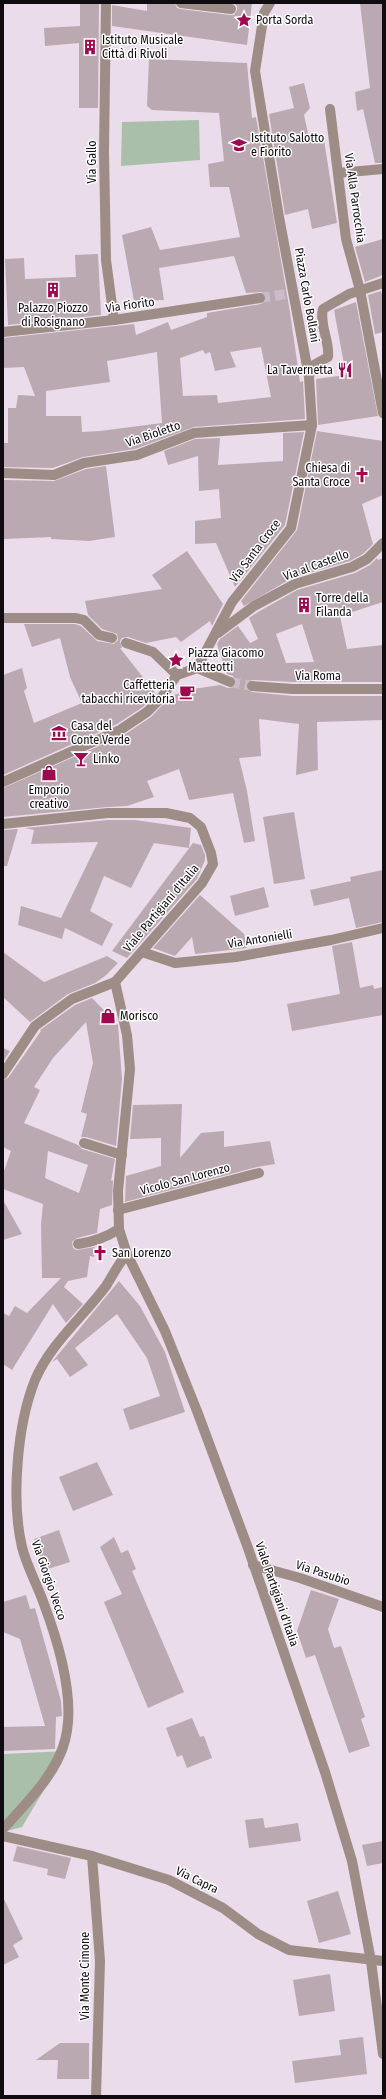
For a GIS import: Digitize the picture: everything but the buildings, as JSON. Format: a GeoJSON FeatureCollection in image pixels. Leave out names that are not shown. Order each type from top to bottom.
{"type":"FeatureCollection","features":[{"type":"Feature","properties":{"kind":"street","name":"Via Gallo"},"geometry":{"type":"LineString","coordinates":[[106,3],[104,152],[106,260],[114,320]]}},
{"type":"Feature","properties":{"kind":"street"},"geometry":{"type":"LineString","coordinates":[[183,3],[230,9]]}},
{"type":"Feature","properties":{"kind":"street","name":"Piazza Carlo Bollani"},"geometry":{"type":"LineString","coordinates":[[270,3],[264,13],[255,71],[279,217],[309,379]]}},
{"type":"Feature","properties":{"kind":"street","name":"Via Alla Parrocchia"},"geometry":{"type":"LineString","coordinates":[[330,109],[346,239],[360,290],[383,413]]}},
{"type":"Feature","properties":{"kind":"street"},"geometry":{"type":"LineString","coordinates":[[338,173],[383,169]]}},
{"type":"Feature","properties":{"kind":"street"},"geometry":{"type":"LineString","coordinates":[[360,290],[383,283]]}},
{"type":"Feature","properties":{"kind":"street","name":"Piazza Carlo Bollani"},"geometry":{"type":"LineString","coordinates":[[309,379],[312,366],[328,357],[322,314],[324,309],[340,297],[360,290]]}},
{"type":"Feature","properties":{"kind":"street","name":"Via Fiorito"},"geometry":{"type":"LineString","coordinates":[[3,332],[114,320],[260,298]]}},
{"type":"Feature","properties":{"kind":"street","name":"Via Santa Croce"},"geometry":{"type":"LineString","coordinates":[[214,635],[232,602],[291,528],[312,425],[309,379]]}},
{"type":"Feature","properties":{"kind":"street","name":"Via Bioletto"},"geometry":{"type":"LineString","coordinates":[[3,474],[54,475],[84,463],[137,455],[194,433],[312,425]]}},
{"type":"Feature","properties":{"kind":"street","name":"Via al Castello"},"geometry":{"type":"LineString","coordinates":[[214,635],[254,606],[295,584],[352,566],[367,559],[383,543]]}},
{"type":"Feature","properties":{"kind":"street"},"geometry":{"type":"LineString","coordinates":[[3,618],[76,618],[84,620],[99,635],[112,638]]}},
{"type":"Feature","properties":{"kind":"street"},"geometry":{"type":"LineString","coordinates":[[197,668],[214,635]]}},
{"type":"Feature","properties":{"kind":"street"},"geometry":{"type":"LineString","coordinates":[[126,644],[153,652],[177,675]]}},
{"type":"Feature","properties":{"kind":"street"},"geometry":{"type":"LineString","coordinates":[[3,782],[120,730],[147,712],[161,698],[177,675],[197,668],[230,682]]}},
{"type":"Feature","properties":{"kind":"street","name":"Via Roma"},"geometry":{"type":"LineString","coordinates":[[252,686],[293,689],[383,689]]}},
{"type":"Feature","properties":{"kind":"street","name":"Viale Partigiani d'Italia"},"geometry":{"type":"LineString","coordinates":[[3,824],[108,813],[166,812],[190,818],[200,827],[211,853],[213,864],[211,870],[202,883],[115,982],[127,1035],[130,1069],[118,1210],[119,1229],[127,1254],[176,1357],[253,1565],[325,1772],[352,1861],[371,1961],[383,2054]]}},
{"type":"Feature","properties":{"kind":"street","name":"Via Antonielli"},"geometry":{"type":"LineString","coordinates":[[142,952],[175,963],[236,956],[316,943],[383,928]]}},
{"type":"Feature","properties":{"kind":"street"},"geometry":{"type":"LineString","coordinates":[[3,1074],[35,1026],[72,999],[115,982]]}},
{"type":"Feature","properties":{"kind":"street"},"geometry":{"type":"LineString","coordinates":[[84,1143],[122,1155]]}},
{"type":"Feature","properties":{"kind":"street","name":"Vicolo San Lorenzo"},"geometry":{"type":"LineString","coordinates":[[118,1210],[259,1173]]}},
{"type":"Feature","properties":{"kind":"street"},"geometry":{"type":"LineString","coordinates":[[78,1244],[94,1242],[108,1237],[119,1229]]}},
{"type":"Feature","properties":{"kind":"street","name":"Via Giorgio Vecco"},"geometry":{"type":"LineString","coordinates":[[3,1829],[45,1781],[57,1762],[64,1746],[68,1722],[66,1682],[59,1650],[44,1603],[30,1571],[18,1530],[17,1512],[20,1445],[25,1412],[35,1380],[46,1359],[107,1285],[118,1265],[127,1254]]}},
{"type":"Feature","properties":{"kind":"street","name":"Via Pasubio"},"geometry":{"type":"LineString","coordinates":[[253,1565],[300,1578],[383,1607]]}},
{"type":"Feature","properties":{"kind":"street","name":"Via Capra"},"geometry":{"type":"LineString","coordinates":[[3,1836],[92,1856],[169,1880],[223,1908],[258,1934],[289,1950],[371,1961],[383,1961]]}},
{"type":"Feature","properties":{"kind":"street","name":"Via Monte Cimone"},"geometry":{"type":"LineString","coordinates":[[92,1856],[100,1961],[96,2096]]}},
{"type":"Feature","properties":{"kind":"green space"},"geometry":{"type":"Polygon","coordinates":[[[199,120],[200,160],[121,166],[122,122],[199,120]]]}},
{"type":"Feature","properties":{"kind":"green space"},"geometry":{"type":"Polygon","coordinates":[[[67,1751],[22,1827],[3,1832],[3,1754],[67,1751]]]}},
{"type":"Feature","properties":{"kind":"tunnel"},"geometry":{"type":"LineString","coordinates":[[260,298],[293,293]]}},
{"type":"Feature","properties":{"kind":"tunnel"},"geometry":{"type":"LineString","coordinates":[[230,682],[252,686]]}},
{"type":"Feature","properties":{"kind":"place","name":"Porta Sorda"},"geometry":{"type":"Point","coordinates":[244,20]}},
{"type":"Feature","properties":{"kind":"place","name":"Istituto Musicale Città di Rivoli"},"geometry":{"type":"Point","coordinates":[90,47]}},
{"type":"Feature","properties":{"kind":"place","name":"Istituto Salotto e Fiorito"},"geometry":{"type":"Point","coordinates":[239,145]}},
{"type":"Feature","properties":{"kind":"place","name":"Palazzo Piozzo di Rosignano"},"geometry":{"type":"Point","coordinates":[53,290]}},
{"type":"Feature","properties":{"kind":"place","name":"La Tavernetta"},"geometry":{"type":"Point","coordinates":[345,370]}},
{"type":"Feature","properties":{"kind":"place","name":"Chiesa di Santa Croce"},"geometry":{"type":"Point","coordinates":[362,475]}},
{"type":"Feature","properties":{"kind":"place","name":"Torre della Filanda"},"geometry":{"type":"Point","coordinates":[304,605]}},
{"type":"Feature","properties":{"kind":"place","name":"Piazza Giacomo Matteotti"},"geometry":{"type":"Point","coordinates":[176,660]}},
{"type":"Feature","properties":{"kind":"place","name":"Caffetteria tabacchi ricevitoria"},"geometry":{"type":"Point","coordinates":[187,692]}},
{"type":"Feature","properties":{"kind":"place","name":"Casa del Conte Verde"},"geometry":{"type":"Point","coordinates":[59,733]}},
{"type":"Feature","properties":{"kind":"place","name":"Linko"},"geometry":{"type":"Point","coordinates":[81,759]}},
{"type":"Feature","properties":{"kind":"place","name":"Emporio creativo"},"geometry":{"type":"Point","coordinates":[49,773]}},
{"type":"Feature","properties":{"kind":"place","name":"Morisco"},"geometry":{"type":"Point","coordinates":[108,1016]}},
{"type":"Feature","properties":{"kind":"place","name":"San Lorenzo"},"geometry":{"type":"Point","coordinates":[100,1253]}}]}
